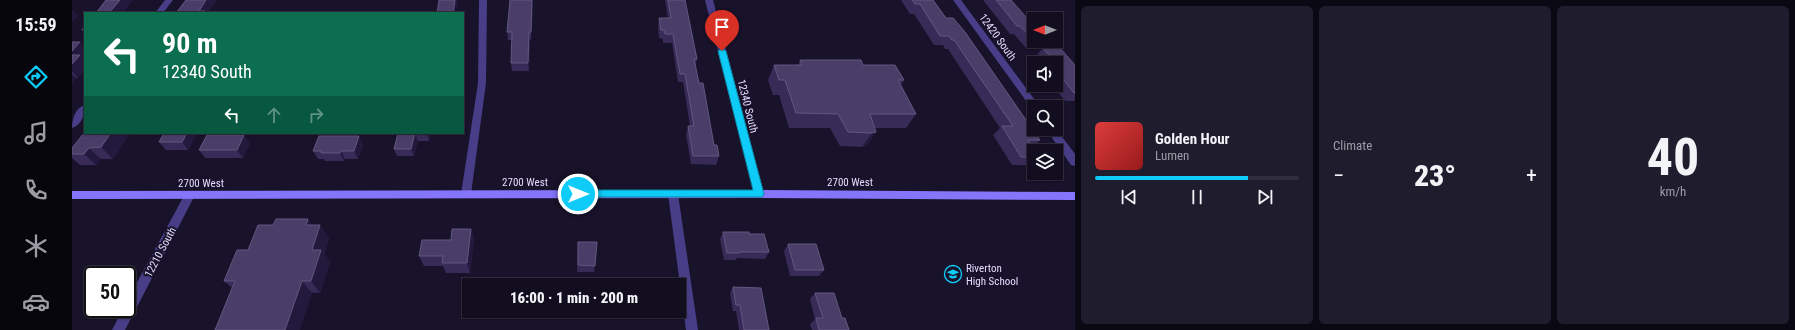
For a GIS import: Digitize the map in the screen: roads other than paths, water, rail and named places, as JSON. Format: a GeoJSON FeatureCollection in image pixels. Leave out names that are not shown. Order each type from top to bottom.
{"type":"FeatureCollection","features":[{"type":"Feature","properties":{"kind":"main road","name":"2700 West"},"geometry":{"type":"LineString","coordinates":[[72,195],[759,194],[1075,196]]}},
{"type":"Feature","properties":{"kind":"street"},"geometry":{"type":"LineString","coordinates":[[160,12],[169,0]]}},
{"type":"Feature","properties":{"kind":"street"},"geometry":{"type":"LineString","coordinates":[[466,194],[482,83],[483,0]]}},
{"type":"Feature","properties":{"kind":"street","name":"12340 South"},"geometry":{"type":"LineString","coordinates":[[709,0],[759,194]]}},
{"type":"Feature","properties":{"kind":"street","name":"12420 South"},"geometry":{"type":"LineString","coordinates":[[957,0],[1030,100]]}},
{"type":"Feature","properties":{"kind":"street"},"geometry":{"type":"LineString","coordinates":[[72,125],[84,109]]}},
{"type":"Feature","properties":{"kind":"street"},"geometry":{"type":"LineString","coordinates":[[1056,136],[1075,162]]}},
{"type":"Feature","properties":{"kind":"street"},"geometry":{"type":"LineString","coordinates":[[673,194],[692,330]]}},
{"type":"Feature","properties":{"kind":"street","name":"12210 South"},"geometry":{"type":"LineString","coordinates":[[118,330],[190,195]]}},
{"type":"Feature","properties":{"kind":"place","name":"Riverton High School"},"geometry":{"type":"Point","coordinates":[953,274]}}]}
